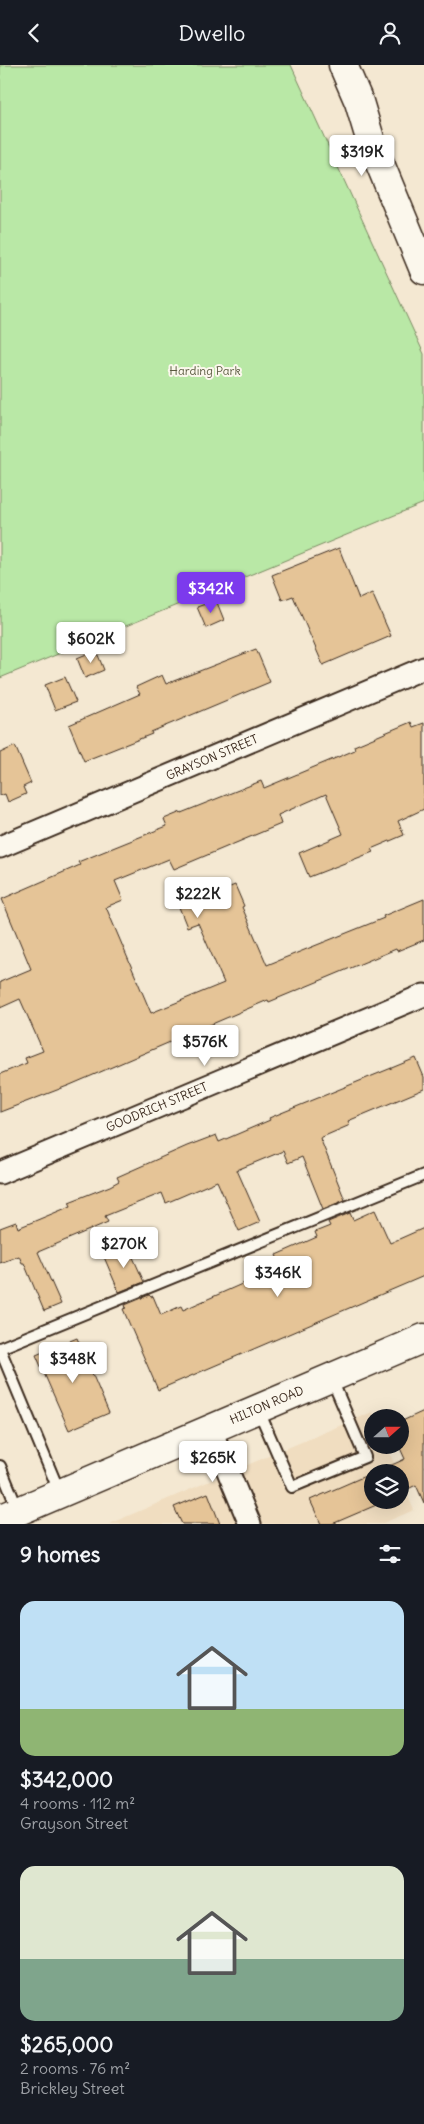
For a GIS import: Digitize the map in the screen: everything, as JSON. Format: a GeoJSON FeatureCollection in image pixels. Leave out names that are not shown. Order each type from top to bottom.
{"type":"FeatureCollection","features":[{"type":"Feature","properties":{"kind":"street"},"geometry":{"type":"LineString","coordinates":[[343,65],[359,103],[371,142],[424,270]]}},
{"type":"Feature","properties":{"kind":"street","name":"GRAYSON STREET"},"geometry":{"type":"LineString","coordinates":[[0,847],[424,668]]}},
{"type":"Feature","properties":{"kind":"street","name":"GOODRICH STREET"},"geometry":{"type":"LineString","coordinates":[[0,1173],[424,995]]}},
{"type":"Feature","properties":{"kind":"street","name":"HILTON ROAD"},"geometry":{"type":"LineString","coordinates":[[9,1515],[424,1338]]}},
{"type":"Feature","properties":{"kind":"street"},"geometry":{"type":"LineString","coordinates":[[210,1428],[250,1524]]}},
{"type":"Feature","properties":{"kind":"lane"},"geometry":{"type":"LineString","coordinates":[[60,1493],[0,1349],[424,1175]]}},
{"type":"Feature","properties":{"kind":"lane"},"geometry":{"type":"LineString","coordinates":[[257,1408],[292,1487],[365,1457],[330,1377]]}},
{"type":"Feature","properties":{"kind":"lane"},"geometry":{"type":"LineString","coordinates":[[0,1466],[9,1515]]}},
{"type":"Feature","properties":{"kind":"shaded area"},"geometry":{"type":"Polygon","coordinates":[[[364,1415],[364,1454],[390,1454],[394,1464],[364,1464],[364,1509],[409,1509],[409,1499],[414,1510],[381,1524],[109,1524],[364,1415]]]}},
{"type":"Feature","properties":{"kind":"green space","name":"Harding Park"},"geometry":{"type":"Polygon","coordinates":[[[0,65],[291,65],[424,354],[424,503],[0,678],[0,65]]]}},
{"type":"Feature","properties":{"kind":"building"},"geometry":{"type":"Polygon","coordinates":[[[339,548],[359,599],[372,593],[391,636],[323,665],[293,596],[282,600],[272,575],[339,548]]]}},
{"type":"Feature","properties":{"kind":"building"},"geometry":{"type":"Polygon","coordinates":[[[216,600],[224,620],[206,628],[197,607],[216,600]]]}},
{"type":"Feature","properties":{"kind":"building"},"geometry":{"type":"Polygon","coordinates":[[[256,649],[270,682],[151,732],[152,734],[84,761],[69,725],[140,694],[136,687],[162,675],[166,684],[256,649]]]}},
{"type":"Feature","properties":{"kind":"building"},"geometry":{"type":"Polygon","coordinates":[[[96,650],[104,670],[85,678],[77,658],[96,650]]]}},
{"type":"Feature","properties":{"kind":"building"},"geometry":{"type":"Polygon","coordinates":[[[65,677],[76,702],[55,710],[45,685],[65,677]]]}},
{"type":"Feature","properties":{"kind":"building"},"geometry":{"type":"Polygon","coordinates":[[[411,722],[413,727],[424,723],[424,809],[398,821],[404,835],[371,849],[373,852],[309,877],[299,853],[343,834],[326,794],[278,815],[281,824],[174,869],[169,859],[115,881],[123,900],[106,907],[151,1013],[224,983],[198,923],[187,927],[179,907],[235,885],[244,906],[242,907],[267,965],[384,918],[383,916],[424,899],[424,940],[397,951],[396,949],[269,1002],[268,1000],[70,1085],[0,1112],[0,1074],[27,1063],[25,1058],[43,1051],[20,999],[0,1008],[0,982],[31,969],[2,899],[80,865],[78,862],[167,826],[164,819],[261,781],[264,788],[355,750],[354,746],[411,722]]]}},
{"type":"Feature","properties":{"kind":"building"},"geometry":{"type":"Polygon","coordinates":[[[15,746],[31,783],[23,787],[26,794],[8,802],[5,794],[0,796],[0,753],[15,746]]]}},
{"type":"Feature","properties":{"kind":"building"},"geometry":{"type":"Polygon","coordinates":[[[416,1058],[424,1077],[424,1089],[348,1121],[350,1125],[320,1138],[345,1200],[323,1209],[302,1157],[288,1163],[283,1151],[237,1170],[260,1222],[239,1231],[217,1181],[166,1203],[162,1193],[105,1216],[108,1222],[38,1252],[61,1304],[44,1311],[24,1263],[22,1263],[19,1256],[0,1263],[0,1228],[16,1222],[18,1228],[71,1206],[69,1202],[119,1181],[117,1177],[187,1146],[216,1135],[219,1142],[270,1120],[269,1118],[416,1058]]]}},
{"type":"Feature","properties":{"kind":"building"},"geometry":{"type":"Polygon","coordinates":[[[375,1210],[390,1243],[424,1228],[424,1276],[158,1390],[123,1309],[126,1308],[125,1305],[149,1295],[153,1296],[161,1315],[181,1306],[183,1310],[260,1276],[259,1273],[280,1264],[276,1255],[317,1237],[315,1232],[330,1226],[328,1222],[350,1213],[353,1220],[375,1210]]]}},
{"type":"Feature","properties":{"kind":"building"},"geometry":{"type":"Polygon","coordinates":[[[128,1246],[144,1282],[119,1292],[104,1257],[128,1246]]]}},
{"type":"Feature","properties":{"kind":"building"},"geometry":{"type":"Polygon","coordinates":[[[77,1338],[109,1413],[69,1430],[36,1355],[77,1338]]]}},
{"type":"Feature","properties":{"kind":"building"},"geometry":{"type":"Polygon","coordinates":[[[424,1411],[424,1503],[416,1485],[409,1488],[409,1464],[394,1464],[405,1459],[403,1454],[409,1454],[409,1418],[424,1411]]]}},
{"type":"Feature","properties":{"kind":"building"},"geometry":{"type":"Polygon","coordinates":[[[364,1476],[364,1509],[367,1509],[332,1524],[321,1524],[310,1500],[364,1476]]]}},
{"type":"Feature","properties":{"kind":"building"},"geometry":{"type":"Polygon","coordinates":[[[208,1493],[220,1524],[182,1524],[174,1507],[208,1493]]]}}]}
